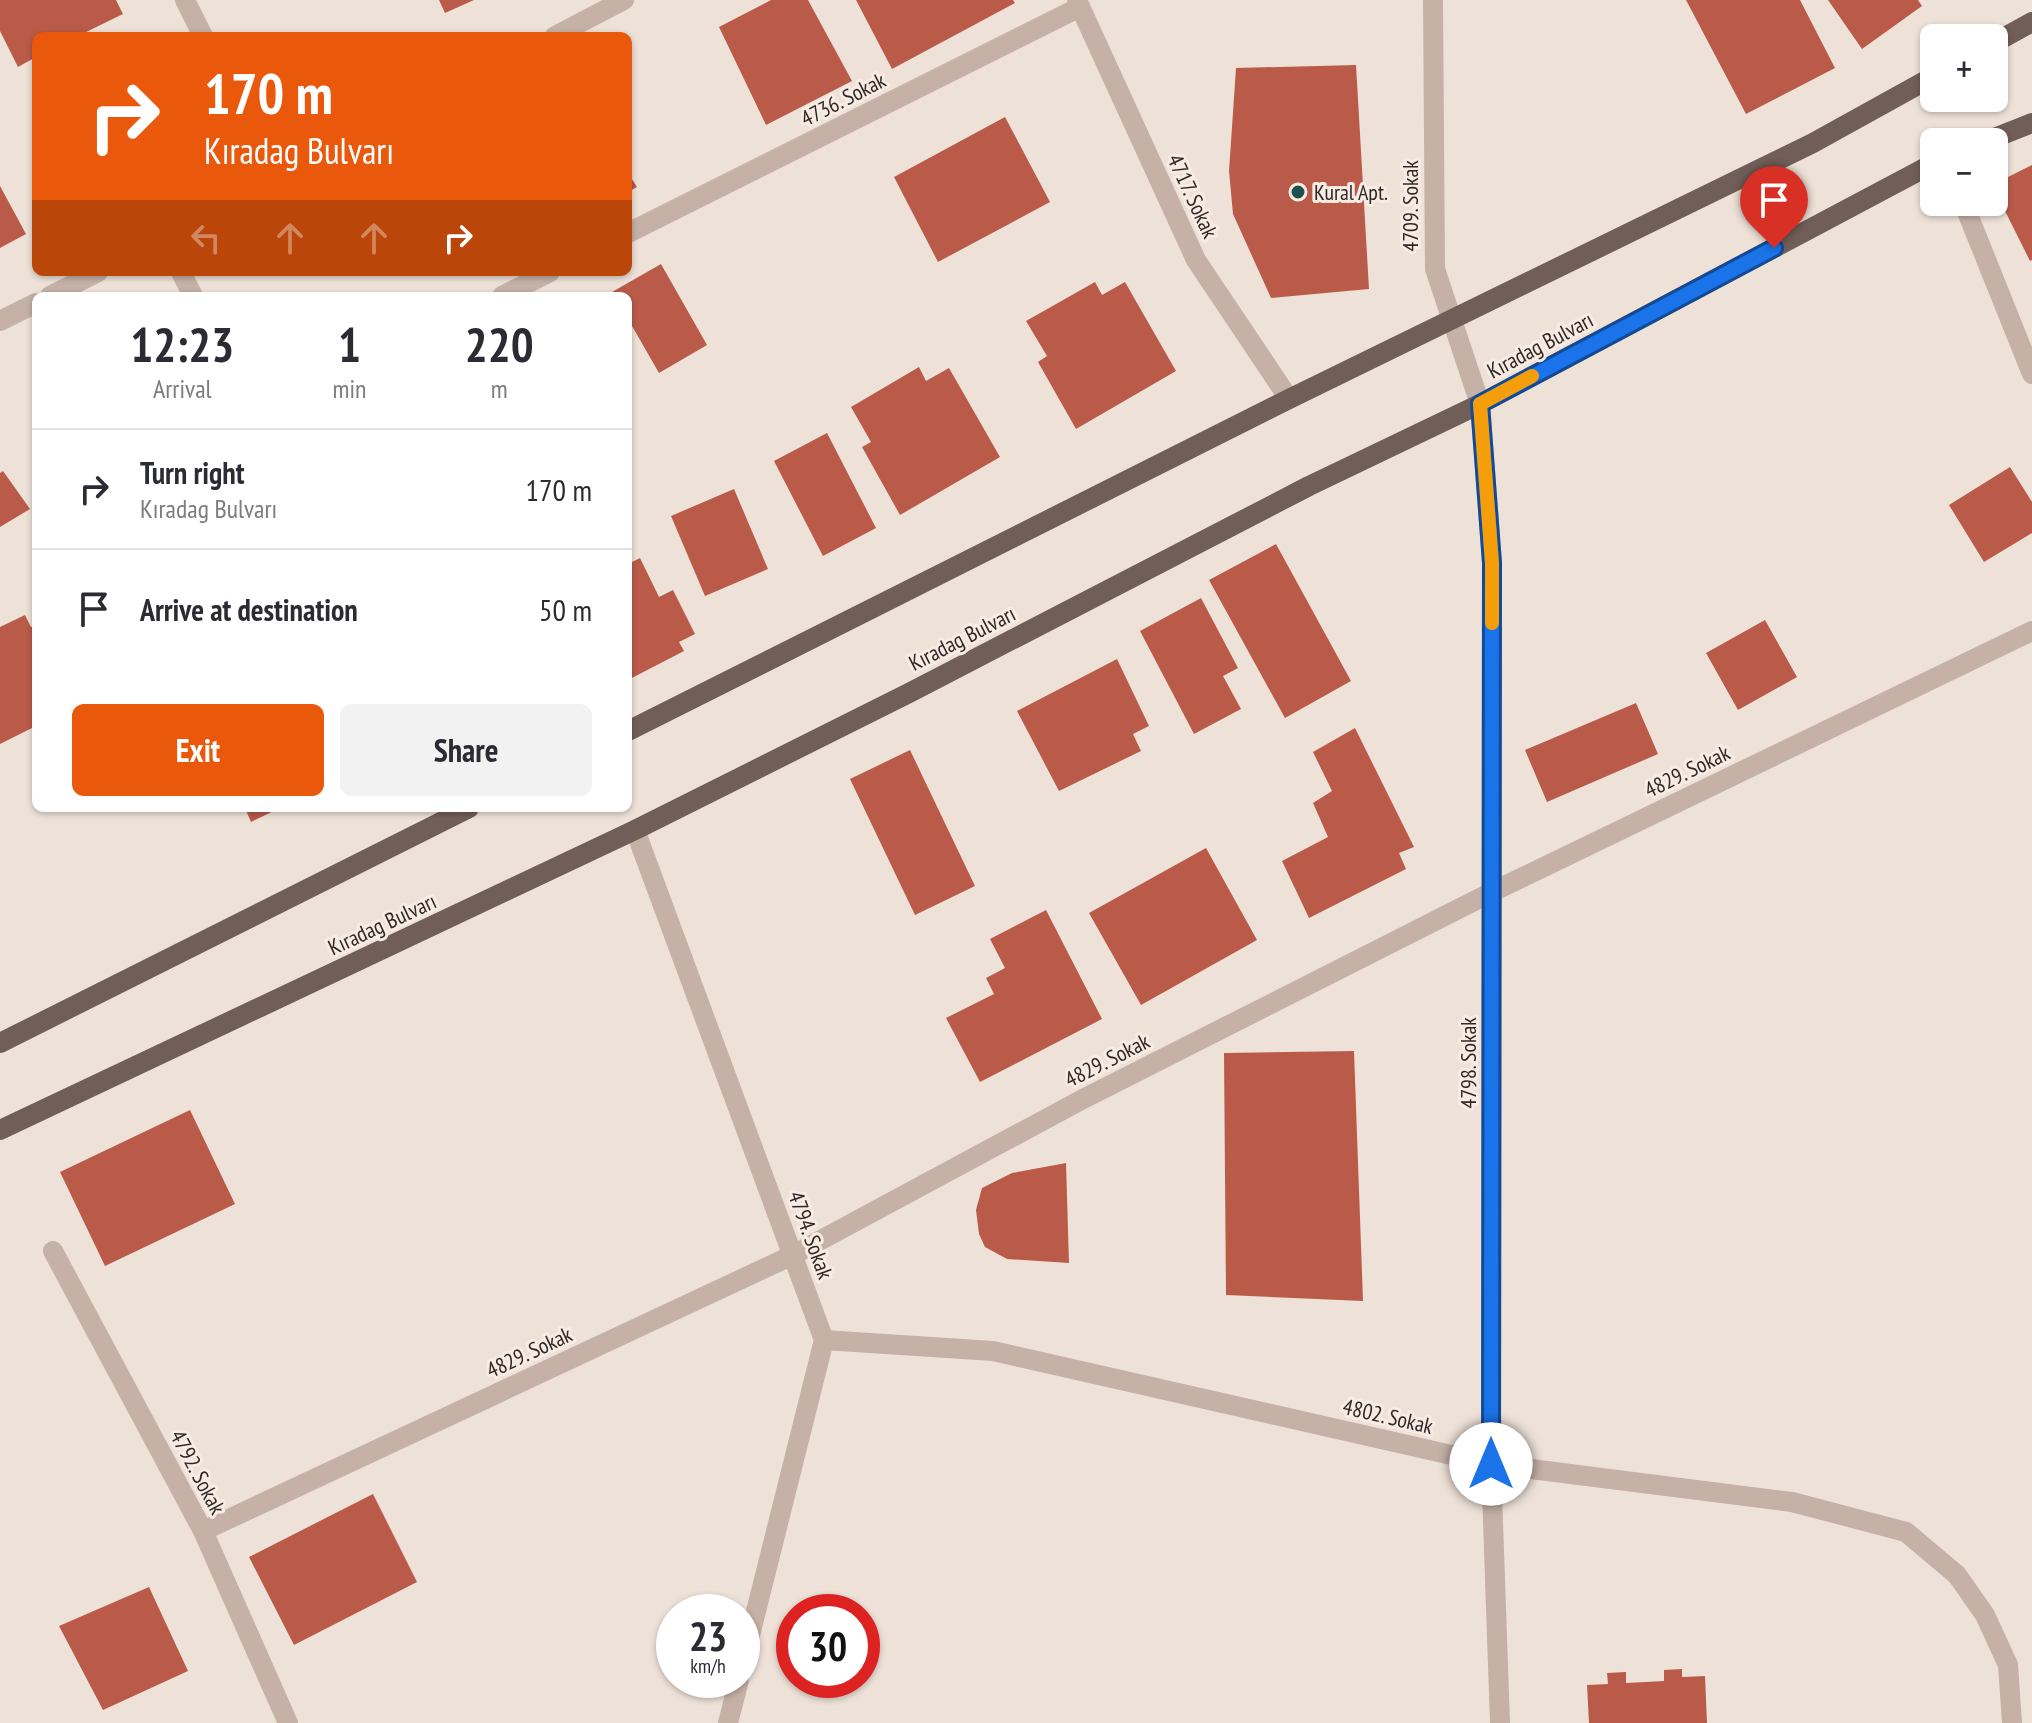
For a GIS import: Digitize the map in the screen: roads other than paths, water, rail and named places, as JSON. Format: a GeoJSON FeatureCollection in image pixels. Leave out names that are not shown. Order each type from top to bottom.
{"type":"FeatureCollection","features":[{"type":"Feature","properties":{"kind":"main road"},"geometry":{"type":"LineString","coordinates":[[2008,35],[2032,22]]}},
{"type":"Feature","properties":{"kind":"main road"},"geometry":{"type":"LineString","coordinates":[[632,729],[1289,399],[1813,143],[1920,84]]}},
{"type":"Feature","properties":{"kind":"main road"},"geometry":{"type":"LineString","coordinates":[[2008,132],[2032,123]]}},
{"type":"Feature","properties":{"kind":"main road","name":"Kıradag Bulvarı"},"geometry":{"type":"LineString","coordinates":[[0,1130],[635,830],[909,693],[1309,486],[1480,404],[1920,170]]}},
{"type":"Feature","properties":{"kind":"main road"},"geometry":{"type":"LineString","coordinates":[[0,1043],[442,814]]}},
{"type":"Feature","properties":{"kind":"street"},"geometry":{"type":"LineString","coordinates":[[185,0],[201,32]]}},
{"type":"Feature","properties":{"kind":"street"},"geometry":{"type":"LineString","coordinates":[[563,32],[624,0]]}},
{"type":"Feature","properties":{"kind":"street","name":"4709. Sokak"},"geometry":{"type":"LineString","coordinates":[[1433,0],[1435,269],[1480,404]]}},
{"type":"Feature","properties":{"kind":"street","name":"4736. Sokak"},"geometry":{"type":"LineString","coordinates":[[632,231],[1078,4]]}},
{"type":"Feature","properties":{"kind":"street","name":"4717. Sokak"},"geometry":{"type":"LineString","coordinates":[[1078,4],[1196,260],[1289,399]]}},
{"type":"Feature","properties":{"kind":"street"},"geometry":{"type":"LineString","coordinates":[[1969,216],[2032,374]]}},
{"type":"Feature","properties":{"kind":"street"},"geometry":{"type":"LineString","coordinates":[[58,292],[90,276]]}},
{"type":"Feature","properties":{"kind":"street"},"geometry":{"type":"LineString","coordinates":[[510,292],[542,276]]}},
{"type":"Feature","properties":{"kind":"street"},"geometry":{"type":"LineString","coordinates":[[0,321],[32,305]]}},
{"type":"Feature","properties":{"kind":"street","name":"4798. Sokak"},"geometry":{"type":"LineString","coordinates":[[1480,404],[1492,563],[1491,1464],[1500,1723]]}},
{"type":"Feature","properties":{"kind":"street","name":"4829. Sokak"},"geometry":{"type":"LineString","coordinates":[[203,1531],[793,1255],[1083,1099],[1492,892],[2032,631]]}},
{"type":"Feature","properties":{"kind":"street","name":"4794. Sokak"},"geometry":{"type":"LineString","coordinates":[[635,830],[824,1340]]}},
{"type":"Feature","properties":{"kind":"street","name":"4792. Sokak"},"geometry":{"type":"LineString","coordinates":[[53,1251],[203,1531],[288,1723]]}},
{"type":"Feature","properties":{"kind":"street"},"geometry":{"type":"LineString","coordinates":[[760,1595],[824,1340]]}},
{"type":"Feature","properties":{"kind":"street","name":"4802. Sokak"},"geometry":{"type":"LineString","coordinates":[[824,1340],[993,1351],[1491,1464],[1792,1502],[1906,1532],[1957,1575],[1985,1615],[2008,1665],[2012,1723]]}},
{"type":"Feature","properties":{"kind":"street"},"geometry":{"type":"LineString","coordinates":[[728,1723],[734,1698]]}},
{"type":"Feature","properties":{"kind":"place","name":"Kural Apt."},"geometry":{"type":"Point","coordinates":[1298,192]}}]}
